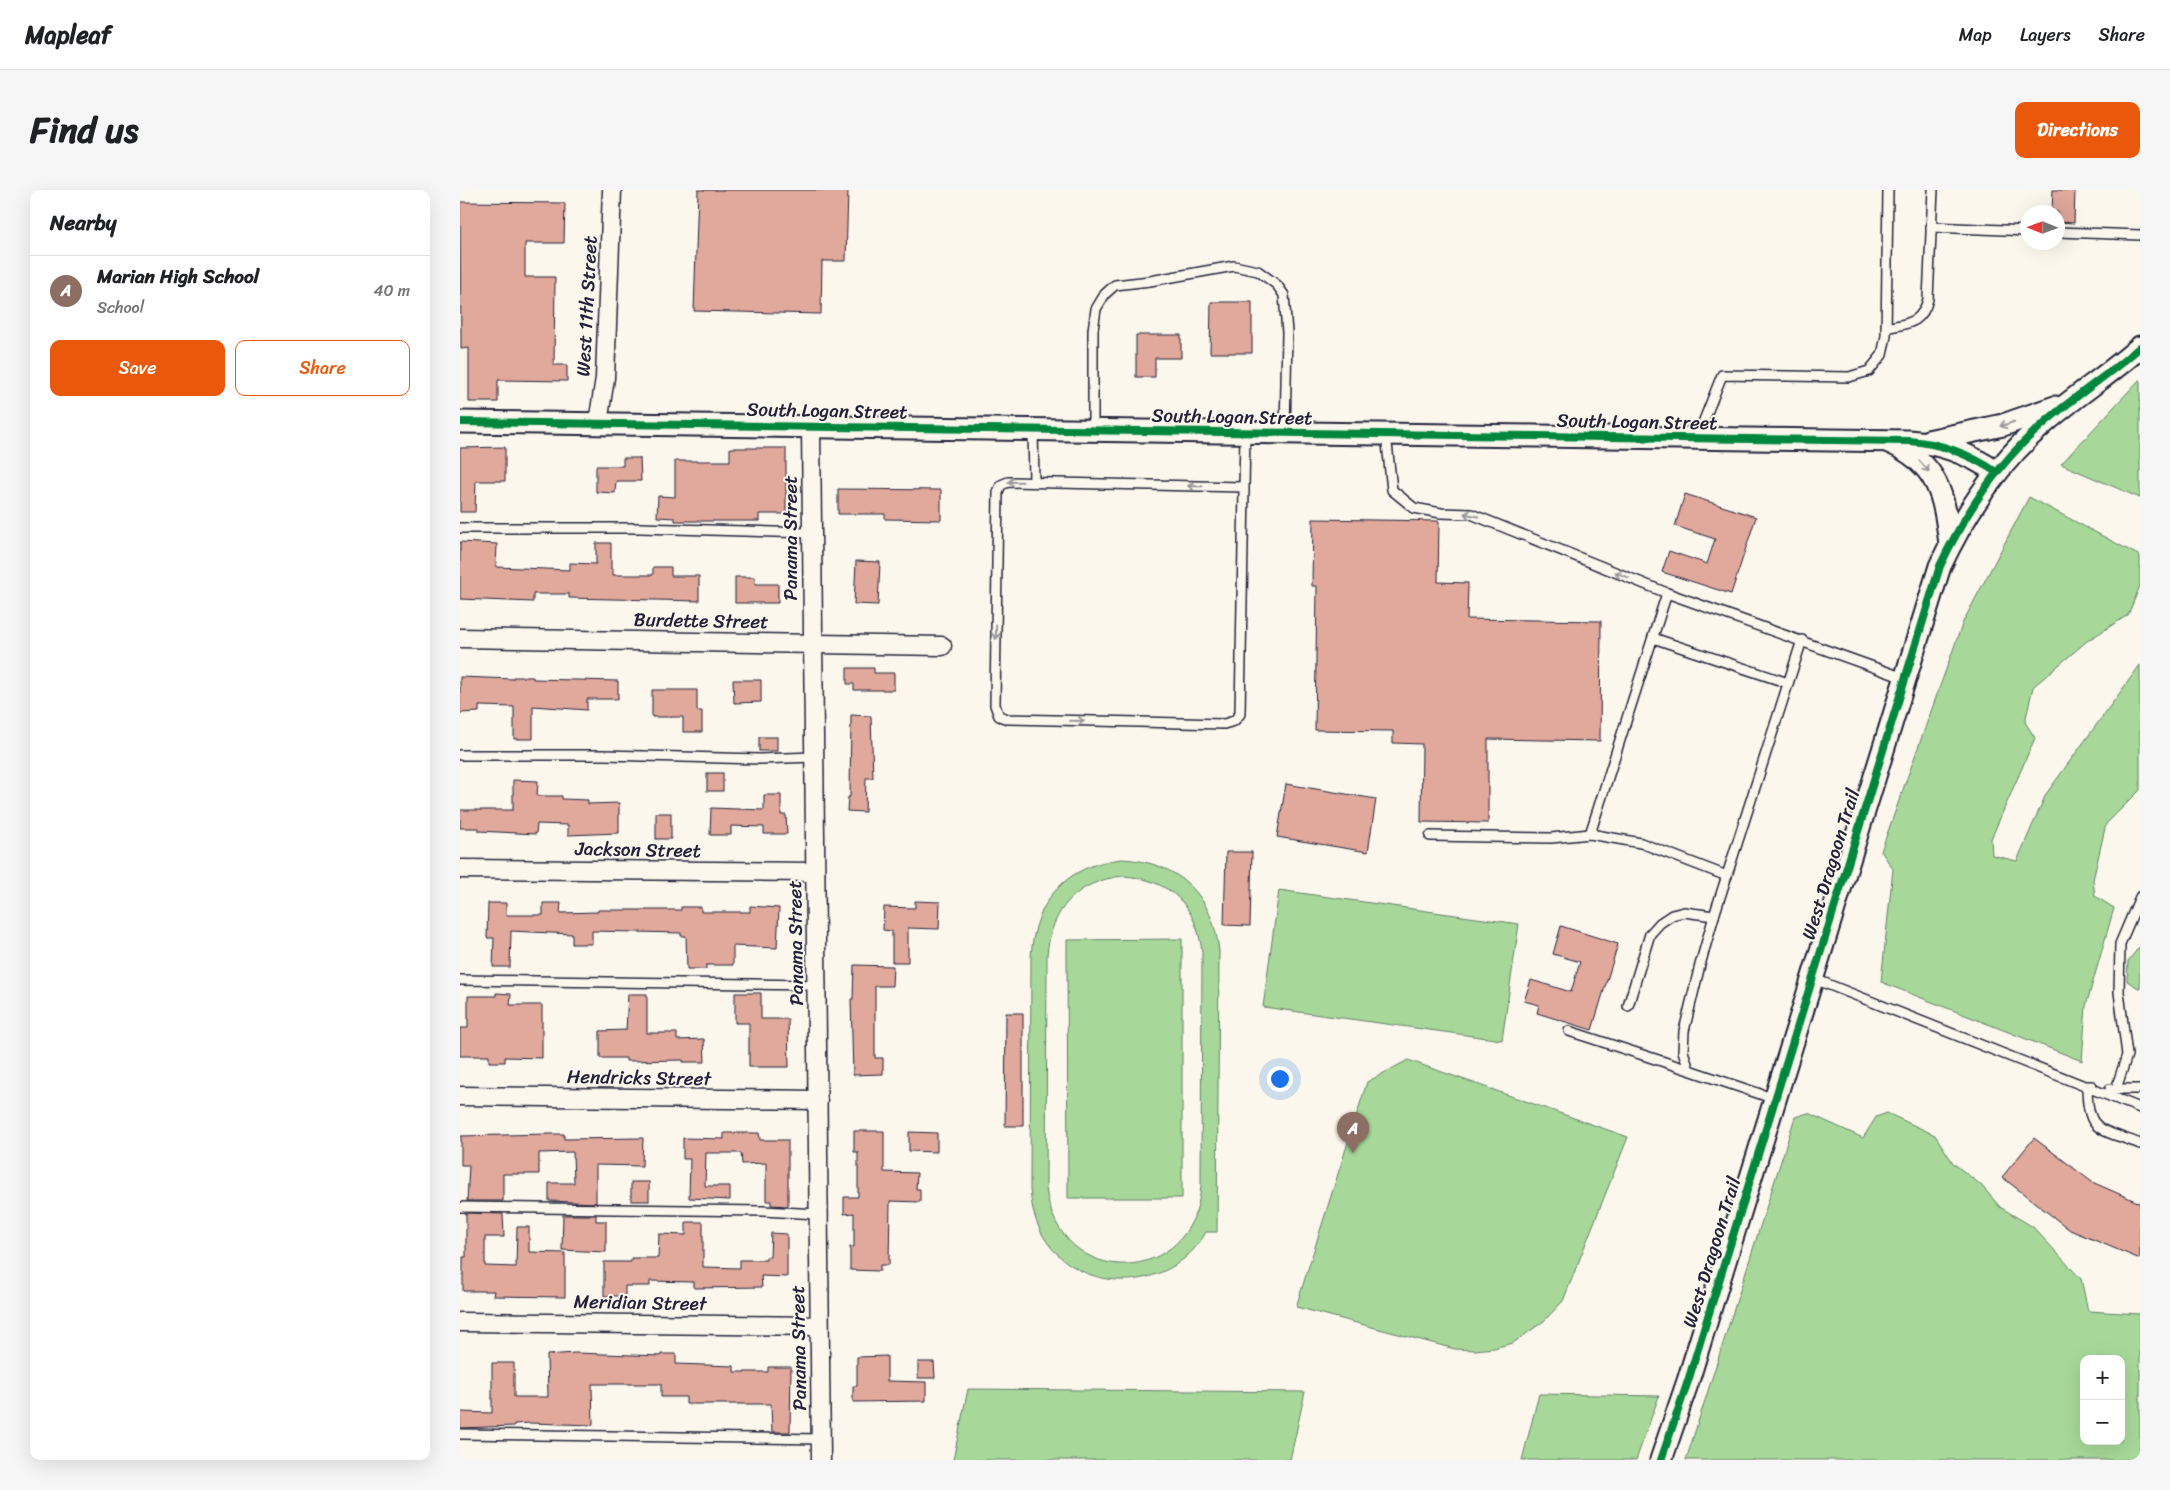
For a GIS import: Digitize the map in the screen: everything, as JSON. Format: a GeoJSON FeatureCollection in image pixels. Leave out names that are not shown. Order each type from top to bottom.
{"type":"FeatureCollection","features":[{"type":"Feature","properties":{"kind":"street","name":"West 11th Street"},"geometry":{"type":"LineString","coordinates":[[598,423],[605,378],[612,190]]}},
{"type":"Feature","properties":{"kind":"street","name":"West Dragoon Trail"},"geometry":{"type":"LineString","coordinates":[[1661,1460],[1688,1381],[1940,566],[1964,519],[1996,472],[2035,431],[2140,346]]}},
{"type":"Feature","properties":{"kind":"street"},"geometry":{"type":"LineString","coordinates":[[1925,442],[2003,425],[2070,402]]}},
{"type":"Feature","properties":{"kind":"street","name":"South Logan Street"},"geometry":{"type":"LineString","coordinates":[[460,422],[1884,440],[1925,442],[1968,457],[1996,472]]}},
{"type":"Feature","properties":{"kind":"street","name":"Panama Street"},"geometry":{"type":"LineString","coordinates":[[811,426],[821,1460]]}},
{"type":"Feature","properties":{"kind":"street"},"geometry":{"type":"LineString","coordinates":[[1884,440],[1908,450],[1932,476],[1941,494],[1950,544]]}},
{"type":"Feature","properties":{"kind":"street","name":"Burdette Street"},"geometry":{"type":"LineString","coordinates":[[460,638],[942,646]]}},
{"type":"Feature","properties":{"kind":"street","name":"Jackson Street"},"geometry":{"type":"LineString","coordinates":[[460,869],[815,872]]}},
{"type":"Feature","properties":{"kind":"street","name":"Hendricks Street"},"geometry":{"type":"LineString","coordinates":[[460,1096],[818,1100]]}},
{"type":"Feature","properties":{"kind":"street","name":"Meridian Street"},"geometry":{"type":"LineString","coordinates":[[460,1322],[819,1326]]}},
{"type":"Feature","properties":{"kind":"lane"},"geometry":{"type":"LineString","coordinates":[[1697,438],[1722,375],[1848,377],[1869,371],[1882,355],[1886,328],[1888,190]]}},
{"type":"Feature","properties":{"kind":"lane"},"geometry":{"type":"LineString","coordinates":[[1886,328],[1916,320],[1925,311],[1928,299],[1933,190]]}},
{"type":"Feature","properties":{"kind":"lane"},"geometry":{"type":"LineString","coordinates":[[1931,227],[2020,231]]}},
{"type":"Feature","properties":{"kind":"lane"},"geometry":{"type":"LineString","coordinates":[[2065,232],[2140,235]]}},
{"type":"Feature","properties":{"kind":"lane"},"geometry":{"type":"LineString","coordinates":[[1093,430],[1093,330],[1096,308],[1105,294],[1115,286],[1234,266],[1258,271],[1277,286],[1284,295],[1287,333],[1285,432]]}},
{"type":"Feature","properties":{"kind":"lane"},"geometry":{"type":"LineString","coordinates":[[1033,429],[1034,482]]}},
{"type":"Feature","properties":{"kind":"lane"},"geometry":{"type":"LineString","coordinates":[[1244,488],[1034,482],[1008,482],[1001,485],[998,492],[995,705],[999,716],[1008,719],[1224,724],[1234,722],[1240,714],[1245,432]]}},
{"type":"Feature","properties":{"kind":"lane"},"geometry":{"type":"LineString","coordinates":[[1386,434],[1392,490],[1414,508],[1441,513],[1471,514],[1667,593],[1904,678]]}},
{"type":"Feature","properties":{"kind":"lane"},"geometry":{"type":"LineString","coordinates":[[460,528],[640,528],[811,533]]}},
{"type":"Feature","properties":{"kind":"lane"},"geometry":{"type":"LineString","coordinates":[[1590,834],[1667,593]]}},
{"type":"Feature","properties":{"kind":"lane"},"geometry":{"type":"LineString","coordinates":[[1653,638],[1788,683]]}},
{"type":"Feature","properties":{"kind":"lane"},"geometry":{"type":"LineString","coordinates":[[1689,1070],[1683,1051],[1684,1031],[1714,916],[1802,640]]}},
{"type":"Feature","properties":{"kind":"lane"},"geometry":{"type":"LineString","coordinates":[[460,755],[604,755],[760,759],[814,757]]}},
{"type":"Feature","properties":{"kind":"lane"},"geometry":{"type":"LineString","coordinates":[[1430,836],[1551,838],[1590,834],[1641,843],[1727,876]]}},
{"type":"Feature","properties":{"kind":"lane"},"geometry":{"type":"LineString","coordinates":[[2116,1090],[2127,1056],[2118,992],[2120,944],[2140,897]]}},
{"type":"Feature","properties":{"kind":"lane"},"geometry":{"type":"LineString","coordinates":[[1628,1006],[1650,934],[1660,923],[1672,915],[1684,912],[1714,916]]}},
{"type":"Feature","properties":{"kind":"lane"},"geometry":{"type":"LineString","coordinates":[[1812,978],[2140,1108]]}},
{"type":"Feature","properties":{"kind":"lane"},"geometry":{"type":"LineString","coordinates":[[460,980],[816,985]]}},
{"type":"Feature","properties":{"kind":"lane"},"geometry":{"type":"LineString","coordinates":[[1569,1031],[1775,1099]]}},
{"type":"Feature","properties":{"kind":"lane"},"geometry":{"type":"LineString","coordinates":[[2087,1086],[2116,1090],[2140,1089]]}},
{"type":"Feature","properties":{"kind":"lane"},"geometry":{"type":"LineString","coordinates":[[2087,1086],[2087,1108],[2091,1120],[2100,1128],[2140,1144]]}},
{"type":"Feature","properties":{"kind":"lane"},"geometry":{"type":"LineString","coordinates":[[460,1207],[763,1211],[818,1214]]}},
{"type":"Feature","properties":{"kind":"lane"},"geometry":{"type":"LineString","coordinates":[[460,1434],[821,1439]]}},
{"type":"Feature","properties":{"kind":"green space"},"geometry":{"type":"Polygon","coordinates":[[[2140,379],[2140,498],[2061,464],[2140,379]]]}},
{"type":"Feature","properties":{"kind":"green space"},"geometry":{"type":"Polygon","coordinates":[[[2029,497],[2140,556],[2140,586],[2128,615],[2087,641],[2033,687],[2025,722],[2035,738],[1991,839],[1992,855],[2017,861],[2046,794],[2140,665],[2140,790],[2106,824],[2093,880],[2095,896],[2114,908],[2086,1006],[2082,1061],[1881,982],[1893,869],[1881,851],[1963,622],[2029,497]]]}},
{"type":"Feature","properties":{"kind":"green space"},"geometry":{"type":"Polygon","coordinates":[[[1122,859],[1142,862],[1160,867],[1190,885],[1201,898],[1209,913],[1219,951],[1217,1232],[1206,1232],[1190,1253],[1170,1268],[1147,1277],[1122,1280],[1098,1277],[1075,1268],[1055,1252],[1038,1225],[1033,1210],[1030,1189],[1031,956],[1034,936],[1039,918],[1047,902],[1057,889],[1085,869],[1122,859]],[[1123,876],[1107,879],[1092,884],[1069,900],[1054,924],[1047,955],[1046,1188],[1056,1222],[1074,1246],[1099,1260],[1126,1264],[1152,1259],[1176,1244],[1193,1219],[1201,1185],[1202,952],[1199,936],[1194,921],[1178,898],[1167,889],[1140,878],[1123,876]]]}},
{"type":"Feature","properties":{"kind":"green space"},"geometry":{"type":"Polygon","coordinates":[[[1279,890],[1519,924],[1502,1040],[1263,1007],[1279,890]]]}},
{"type":"Feature","properties":{"kind":"green space"},"geometry":{"type":"Polygon","coordinates":[[[1182,939],[1182,1198],[1068,1198],[1067,940],[1182,939]]]}},
{"type":"Feature","properties":{"kind":"green space"},"geometry":{"type":"Polygon","coordinates":[[[2140,946],[2140,989],[2127,981],[2128,961],[2140,946]]]}},
{"type":"Feature","properties":{"kind":"green space"},"geometry":{"type":"Polygon","coordinates":[[[1408,1060],[1628,1137],[1563,1301],[1544,1321],[1513,1343],[1475,1350],[1455,1349],[1296,1307],[1367,1082],[1408,1060]]]}},
{"type":"Feature","properties":{"kind":"green space"},"geometry":{"type":"Polygon","coordinates":[[[1808,1113],[1863,1138],[1876,1117],[1887,1113],[1935,1135],[1953,1163],[1981,1185],[2000,1207],[2033,1227],[2081,1279],[2088,1311],[2140,1314],[2140,1460],[1686,1460],[1795,1117],[1808,1113]]]}},
{"type":"Feature","properties":{"kind":"green space"},"geometry":{"type":"Polygon","coordinates":[[[968,1389],[1305,1392],[1290,1460],[953,1460],[968,1389]]]}},
{"type":"Feature","properties":{"kind":"green space"},"geometry":{"type":"Polygon","coordinates":[[[1539,1394],[1659,1396],[1636,1460],[1522,1460],[1539,1394]]]}},
{"type":"Feature","properties":{"kind":"building"},"geometry":{"type":"Polygon","coordinates":[[[698,190],[848,190],[846,261],[822,261],[821,314],[694,311],[698,190]]]}},
{"type":"Feature","properties":{"kind":"building"},"geometry":{"type":"Polygon","coordinates":[[[2053,190],[2075,190],[2074,223],[2065,222],[2065,205],[2052,205],[2053,190]]]}},
{"type":"Feature","properties":{"kind":"building"},"geometry":{"type":"Polygon","coordinates":[[[460,202],[565,203],[564,243],[525,243],[525,277],[555,277],[554,365],[567,365],[567,381],[498,380],[498,402],[469,402],[469,348],[461,349],[460,202]]]}},
{"type":"Feature","properties":{"kind":"building"},"geometry":{"type":"Polygon","coordinates":[[[1211,302],[1252,302],[1252,353],[1210,353],[1211,302]]]}},
{"type":"Feature","properties":{"kind":"building"},"geometry":{"type":"Polygon","coordinates":[[[1136,335],[1181,335],[1181,358],[1155,358],[1155,377],[1136,377],[1136,335]]]}},
{"type":"Feature","properties":{"kind":"building"},"geometry":{"type":"Polygon","coordinates":[[[505,447],[505,481],[476,481],[475,512],[460,512],[460,448],[505,447]]]}},
{"type":"Feature","properties":{"kind":"building"},"geometry":{"type":"Polygon","coordinates":[[[730,448],[786,448],[786,514],[759,514],[759,521],[675,521],[675,518],[657,517],[658,496],[675,497],[675,461],[730,461],[730,448]]]}},
{"type":"Feature","properties":{"kind":"building"},"geometry":{"type":"Polygon","coordinates":[[[623,458],[640,458],[641,481],[616,481],[615,493],[596,492],[596,466],[623,466],[623,458]]]}},
{"type":"Feature","properties":{"kind":"building"},"geometry":{"type":"Polygon","coordinates":[[[838,489],[941,490],[941,520],[885,519],[885,514],[838,514],[838,489]]]}},
{"type":"Feature","properties":{"kind":"building"},"geometry":{"type":"Polygon","coordinates":[[[1685,494],[1756,517],[1731,594],[1662,572],[1669,551],[1707,564],[1715,539],[1675,526],[1685,494]]]}},
{"type":"Feature","properties":{"kind":"building"},"geometry":{"type":"Polygon","coordinates":[[[1313,519],[1439,521],[1438,582],[1468,583],[1467,619],[1601,621],[1600,741],[1488,739],[1488,823],[1421,822],[1422,744],[1393,743],[1393,731],[1315,730],[1317,586],[1312,586],[1313,519]]]}},
{"type":"Feature","properties":{"kind":"building"},"geometry":{"type":"Polygon","coordinates":[[[460,542],[497,544],[496,567],[570,570],[570,563],[596,564],[596,543],[611,543],[611,569],[613,569],[613,575],[653,575],[653,567],[671,567],[671,576],[699,576],[699,601],[569,598],[569,594],[533,594],[533,602],[460,599],[460,542]]]}},
{"type":"Feature","properties":{"kind":"building"},"geometry":{"type":"Polygon","coordinates":[[[856,561],[880,562],[878,605],[854,604],[856,561]]]}},
{"type":"Feature","properties":{"kind":"building"},"geometry":{"type":"Polygon","coordinates":[[[735,577],[755,577],[755,584],[778,584],[778,603],[735,603],[735,577]]]}},
{"type":"Feature","properties":{"kind":"building"},"geometry":{"type":"Polygon","coordinates":[[[847,668],[874,668],[874,673],[894,673],[894,690],[854,690],[854,684],[847,684],[847,668]]]}},
{"type":"Feature","properties":{"kind":"building"},"geometry":{"type":"Polygon","coordinates":[[[460,677],[513,679],[513,677],[533,677],[533,679],[618,681],[618,699],[587,699],[587,710],[533,706],[533,739],[514,739],[514,707],[479,706],[479,712],[460,713],[460,677]]]}},
{"type":"Feature","properties":{"kind":"building"},"geometry":{"type":"Polygon","coordinates":[[[733,680],[761,680],[761,702],[734,703],[733,680]]]}},
{"type":"Feature","properties":{"kind":"building"},"geometry":{"type":"Polygon","coordinates":[[[652,690],[697,690],[697,711],[702,711],[702,732],[683,732],[683,717],[652,717],[652,690]]]}},
{"type":"Feature","properties":{"kind":"building"},"geometry":{"type":"Polygon","coordinates":[[[851,715],[871,716],[873,778],[866,778],[865,812],[847,811],[848,797],[850,797],[851,715]]]}},
{"type":"Feature","properties":{"kind":"building"},"geometry":{"type":"Polygon","coordinates":[[[759,737],[777,737],[777,751],[759,751],[759,737]]]}},
{"type":"Feature","properties":{"kind":"building"},"geometry":{"type":"Polygon","coordinates":[[[707,773],[723,773],[723,791],[707,791],[707,773]]]}},
{"type":"Feature","properties":{"kind":"building"},"geometry":{"type":"Polygon","coordinates":[[[513,780],[538,781],[537,796],[562,796],[562,799],[588,800],[588,804],[619,803],[619,833],[568,835],[568,825],[537,824],[536,834],[460,828],[460,810],[513,810],[513,780]]]}},
{"type":"Feature","properties":{"kind":"building"},"geometry":{"type":"Polygon","coordinates":[[[1286,784],[1376,799],[1368,852],[1277,837],[1286,784]]]}},
{"type":"Feature","properties":{"kind":"building"},"geometry":{"type":"Polygon","coordinates":[[[764,795],[781,795],[781,815],[786,815],[787,834],[764,834],[764,827],[731,826],[731,835],[710,835],[711,808],[764,810],[764,795]]]}},
{"type":"Feature","properties":{"kind":"building"},"geometry":{"type":"Polygon","coordinates":[[[656,813],[671,813],[671,839],[656,839],[656,813]]]}},
{"type":"Feature","properties":{"kind":"building"},"geometry":{"type":"Polygon","coordinates":[[[1226,852],[1252,852],[1250,926],[1224,925],[1226,852]]]}},
{"type":"Feature","properties":{"kind":"building"},"geometry":{"type":"Polygon","coordinates":[[[915,901],[940,902],[939,929],[908,928],[908,962],[892,962],[892,931],[883,930],[884,907],[915,908],[915,901]]]}},
{"type":"Feature","properties":{"kind":"building"},"geometry":{"type":"Polygon","coordinates":[[[488,903],[506,903],[506,915],[543,915],[543,903],[561,903],[560,913],[598,912],[598,910],[681,910],[681,907],[701,907],[701,912],[750,912],[750,906],[779,908],[777,948],[733,946],[733,965],[706,965],[706,969],[687,969],[686,936],[681,936],[681,933],[592,931],[592,944],[572,944],[572,934],[511,931],[510,967],[493,967],[494,938],[487,938],[488,903]]]}},
{"type":"Feature","properties":{"kind":"building"},"geometry":{"type":"Polygon","coordinates":[[[1561,926],[1618,944],[1592,1030],[1537,1013],[1539,1005],[1524,1001],[1531,980],[1571,992],[1580,962],[1553,954],[1561,926]]]}},
{"type":"Feature","properties":{"kind":"building"},"geometry":{"type":"Polygon","coordinates":[[[854,965],[893,966],[892,986],[875,986],[875,1058],[883,1058],[883,1074],[853,1075],[851,999],[853,999],[854,965]]]}},
{"type":"Feature","properties":{"kind":"building"},"geometry":{"type":"Polygon","coordinates":[[[496,993],[511,994],[510,1005],[542,1005],[542,1058],[505,1057],[505,1062],[489,1062],[489,1056],[460,1056],[460,1028],[468,1028],[468,996],[496,996],[496,993]]]}},
{"type":"Feature","properties":{"kind":"building"},"geometry":{"type":"Polygon","coordinates":[[[735,993],[761,993],[761,1019],[788,1019],[789,1067],[749,1067],[749,1023],[735,1023],[735,993]]]}},
{"type":"Feature","properties":{"kind":"building"},"geometry":{"type":"Polygon","coordinates":[[[628,994],[647,994],[647,1033],[677,1033],[677,1040],[704,1039],[705,1062],[683,1062],[683,1060],[626,1061],[626,1058],[600,1058],[600,1031],[626,1030],[628,994]]]}},
{"type":"Feature","properties":{"kind":"building"},"geometry":{"type":"Polygon","coordinates":[[[1006,1013],[1023,1013],[1023,1126],[1005,1126],[1006,1013]]]}},
{"type":"Feature","properties":{"kind":"building"},"geometry":{"type":"Polygon","coordinates":[[[854,1131],[884,1131],[884,1172],[917,1173],[916,1189],[920,1189],[920,1202],[890,1201],[889,1265],[880,1265],[880,1271],[850,1270],[850,1247],[854,1247],[854,1213],[844,1214],[844,1197],[858,1197],[858,1152],[854,1152],[854,1131]]]}},
{"type":"Feature","properties":{"kind":"building"},"geometry":{"type":"Polygon","coordinates":[[[909,1132],[937,1133],[937,1152],[909,1151],[909,1132]]]}},
{"type":"Feature","properties":{"kind":"building"},"geometry":{"type":"Polygon","coordinates":[[[724,1133],[759,1133],[760,1140],[788,1140],[788,1206],[771,1205],[771,1201],[766,1201],[766,1163],[742,1164],[741,1153],[706,1153],[705,1186],[730,1186],[730,1200],[689,1198],[690,1159],[683,1159],[683,1138],[724,1139],[724,1133]]]}},
{"type":"Feature","properties":{"kind":"building"},"geometry":{"type":"Polygon","coordinates":[[[564,1134],[564,1139],[643,1138],[642,1166],[596,1165],[596,1203],[549,1201],[549,1183],[574,1183],[573,1152],[539,1153],[539,1174],[503,1174],[503,1201],[467,1201],[469,1165],[461,1165],[461,1136],[564,1134]]]}},
{"type":"Feature","properties":{"kind":"building"},"geometry":{"type":"Polygon","coordinates":[[[2034,1138],[2092,1182],[2140,1203],[2140,1259],[2070,1230],[2002,1177],[2034,1138]]]}},
{"type":"Feature","properties":{"kind":"building"},"geometry":{"type":"Polygon","coordinates":[[[631,1182],[649,1182],[649,1201],[631,1201],[631,1182]]]}},
{"type":"Feature","properties":{"kind":"building"},"geometry":{"type":"Polygon","coordinates":[[[466,1213],[503,1214],[504,1237],[485,1237],[485,1266],[516,1267],[517,1227],[529,1227],[529,1252],[565,1253],[565,1297],[493,1296],[494,1291],[463,1291],[463,1257],[466,1257],[466,1213]]]}},
{"type":"Feature","properties":{"kind":"building"},"geometry":{"type":"Polygon","coordinates":[[[563,1215],[596,1215],[596,1221],[606,1221],[606,1252],[562,1250],[563,1215]]]}},
{"type":"Feature","properties":{"kind":"building"},"geometry":{"type":"Polygon","coordinates":[[[686,1222],[703,1222],[703,1267],[740,1268],[740,1260],[766,1260],[766,1257],[770,1257],[771,1233],[787,1234],[787,1277],[761,1276],[762,1287],[694,1288],[694,1282],[650,1281],[650,1286],[625,1286],[625,1296],[604,1296],[604,1262],[631,1262],[631,1258],[658,1258],[659,1234],[686,1235],[686,1222]]]}},
{"type":"Feature","properties":{"kind":"building"},"geometry":{"type":"Polygon","coordinates":[[[575,1353],[661,1356],[661,1354],[676,1354],[676,1364],[734,1366],[734,1372],[768,1372],[768,1367],[791,1367],[790,1432],[772,1432],[771,1404],[686,1404],[686,1397],[661,1397],[661,1384],[592,1384],[593,1425],[530,1423],[514,1424],[514,1426],[460,1428],[460,1412],[492,1413],[492,1363],[514,1363],[514,1397],[548,1397],[547,1355],[575,1353]]]}},
{"type":"Feature","properties":{"kind":"building"},"geometry":{"type":"Polygon","coordinates":[[[887,1356],[887,1381],[926,1382],[926,1401],[853,1402],[853,1386],[857,1386],[857,1357],[887,1356]]]}},
{"type":"Feature","properties":{"kind":"building"},"geometry":{"type":"Polygon","coordinates":[[[918,1362],[934,1362],[935,1378],[918,1378],[918,1362]]]}},
{"type":"Feature","properties":{"kind":"cycle path"},"geometry":{"type":"LineString","coordinates":[[1661,1460],[1688,1381],[1940,566],[1971,508],[2011,456],[2054,415],[2140,347]]}},
{"type":"Feature","properties":{"kind":"cycle path"},"geometry":{"type":"LineString","coordinates":[[460,422],[1909,441],[1944,447],[1976,460],[1996,472]]}},
{"type":"Feature","properties":{"kind":"place","name":"Marian High School"},"geometry":{"type":"Point","coordinates":[1353,1153]}}]}
